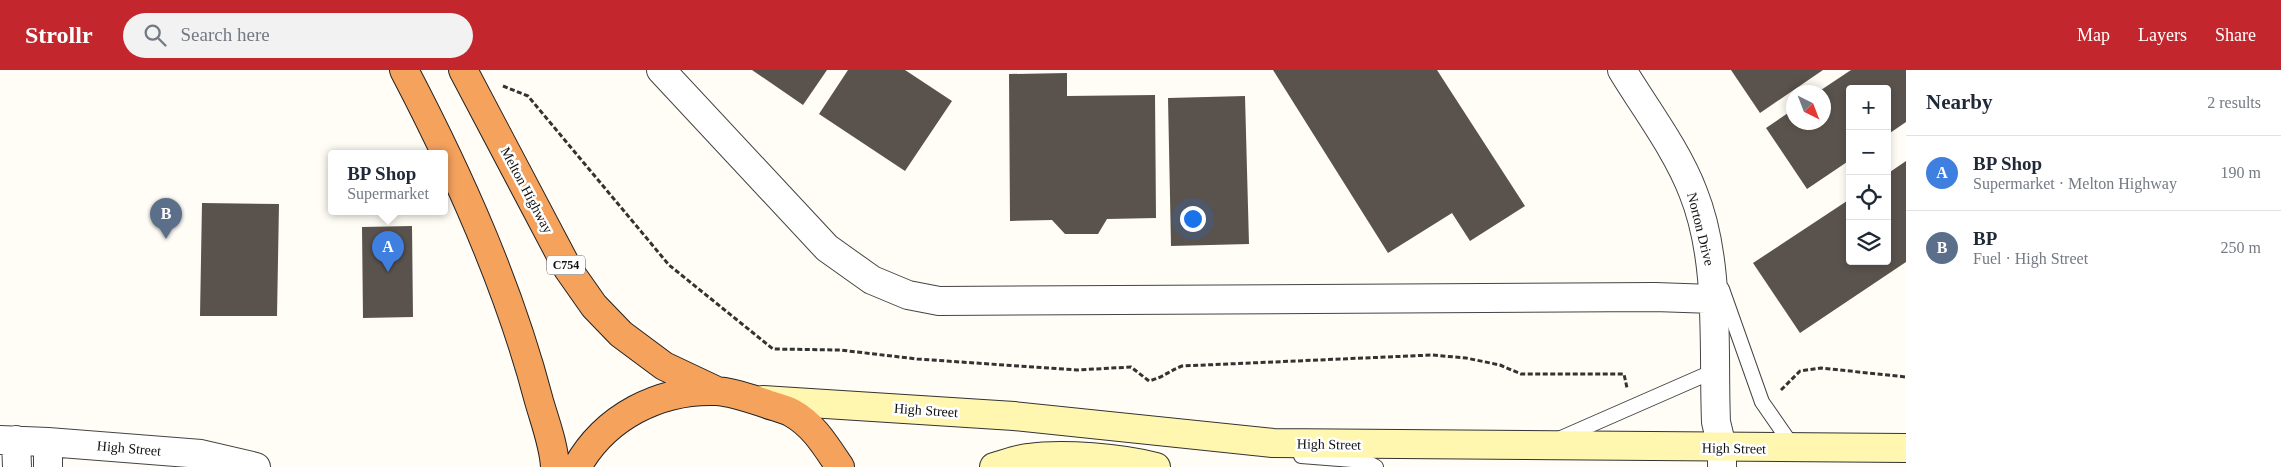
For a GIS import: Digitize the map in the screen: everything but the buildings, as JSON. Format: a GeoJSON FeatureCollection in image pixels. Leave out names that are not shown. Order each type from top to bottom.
{"type":"FeatureCollection","features":[{"type":"Feature","properties":{"kind":"highway"},"geometry":{"type":"LineString","coordinates":[[404,70],[442,150]]}},
{"type":"Feature","properties":{"kind":"highway","name":"Melton Highway"},"geometry":{"type":"LineString","coordinates":[[463,70],[568,269],[594,306],[621,334],[664,366],[717,391],[754,399],[793,414],[818,435],[840,467]]}},
{"type":"Feature","properties":{"kind":"highway"},"geometry":{"type":"LineString","coordinates":[[448,163],[482,235],[515,319],[535,387],[555,467]]}},
{"type":"Feature","properties":{"kind":"highway","name":"Melton Highway"},"geometry":{"type":"LineString","coordinates":[[577,467],[603,432],[637,407],[676,393],[717,391]]}},
{"type":"Feature","properties":{"kind":"main road","name":"High Street"},"geometry":{"type":"LineString","coordinates":[[754,399],[1014,416],[1273,444],[1542,446],[1722,457],[1794,448],[1906,448]]}},
{"type":"Feature","properties":{"kind":"main road"},"geometry":{"type":"LineString","coordinates":[[994,467],[1028,458],[1061,456],[1139,463],[1156,467]]}},
{"type":"Feature","properties":{"kind":"street"},"geometry":{"type":"LineString","coordinates":[[661,70],[827,248],[872,280],[908,295],[939,301],[1655,297],[1713,299]]}},
{"type":"Feature","properties":{"kind":"street","name":"Norton Drive"},"geometry":{"type":"LineString","coordinates":[[1622,70],[1673,154],[1693,192],[1711,260],[1716,422],[1722,457]]}},
{"type":"Feature","properties":{"kind":"street"},"geometry":{"type":"LineString","coordinates":[[8,440],[17,467]]}},
{"type":"Feature","properties":{"kind":"street","name":"High Street"},"geometry":{"type":"LineString","coordinates":[[8,440],[48,454],[201,454],[256,467]]}},
{"type":"Feature","properties":{"kind":"lane"},"geometry":{"type":"LineString","coordinates":[[1711,260],[1762,402],[1794,448]]}},
{"type":"Feature","properties":{"kind":"lane"},"geometry":{"type":"LineString","coordinates":[[1542,446],[1714,371]]}},
{"type":"Feature","properties":{"kind":"lane"},"geometry":{"type":"LineString","coordinates":[[1273,444],[1291,455],[1365,461],[1376,467]]}},
{"type":"Feature","properties":{"kind":"path"},"geometry":{"type":"LineString","coordinates":[[1784,385],[1800,371],[1821,368],[1906,377]]}},
{"type":"Feature","properties":{"kind":"place","name":"BP"},"geometry":{"type":"Point","coordinates":[166,239]}},
{"type":"Feature","properties":{"kind":"place","name":"BP Shop"},"geometry":{"type":"Point","coordinates":[388,272]}}]}
